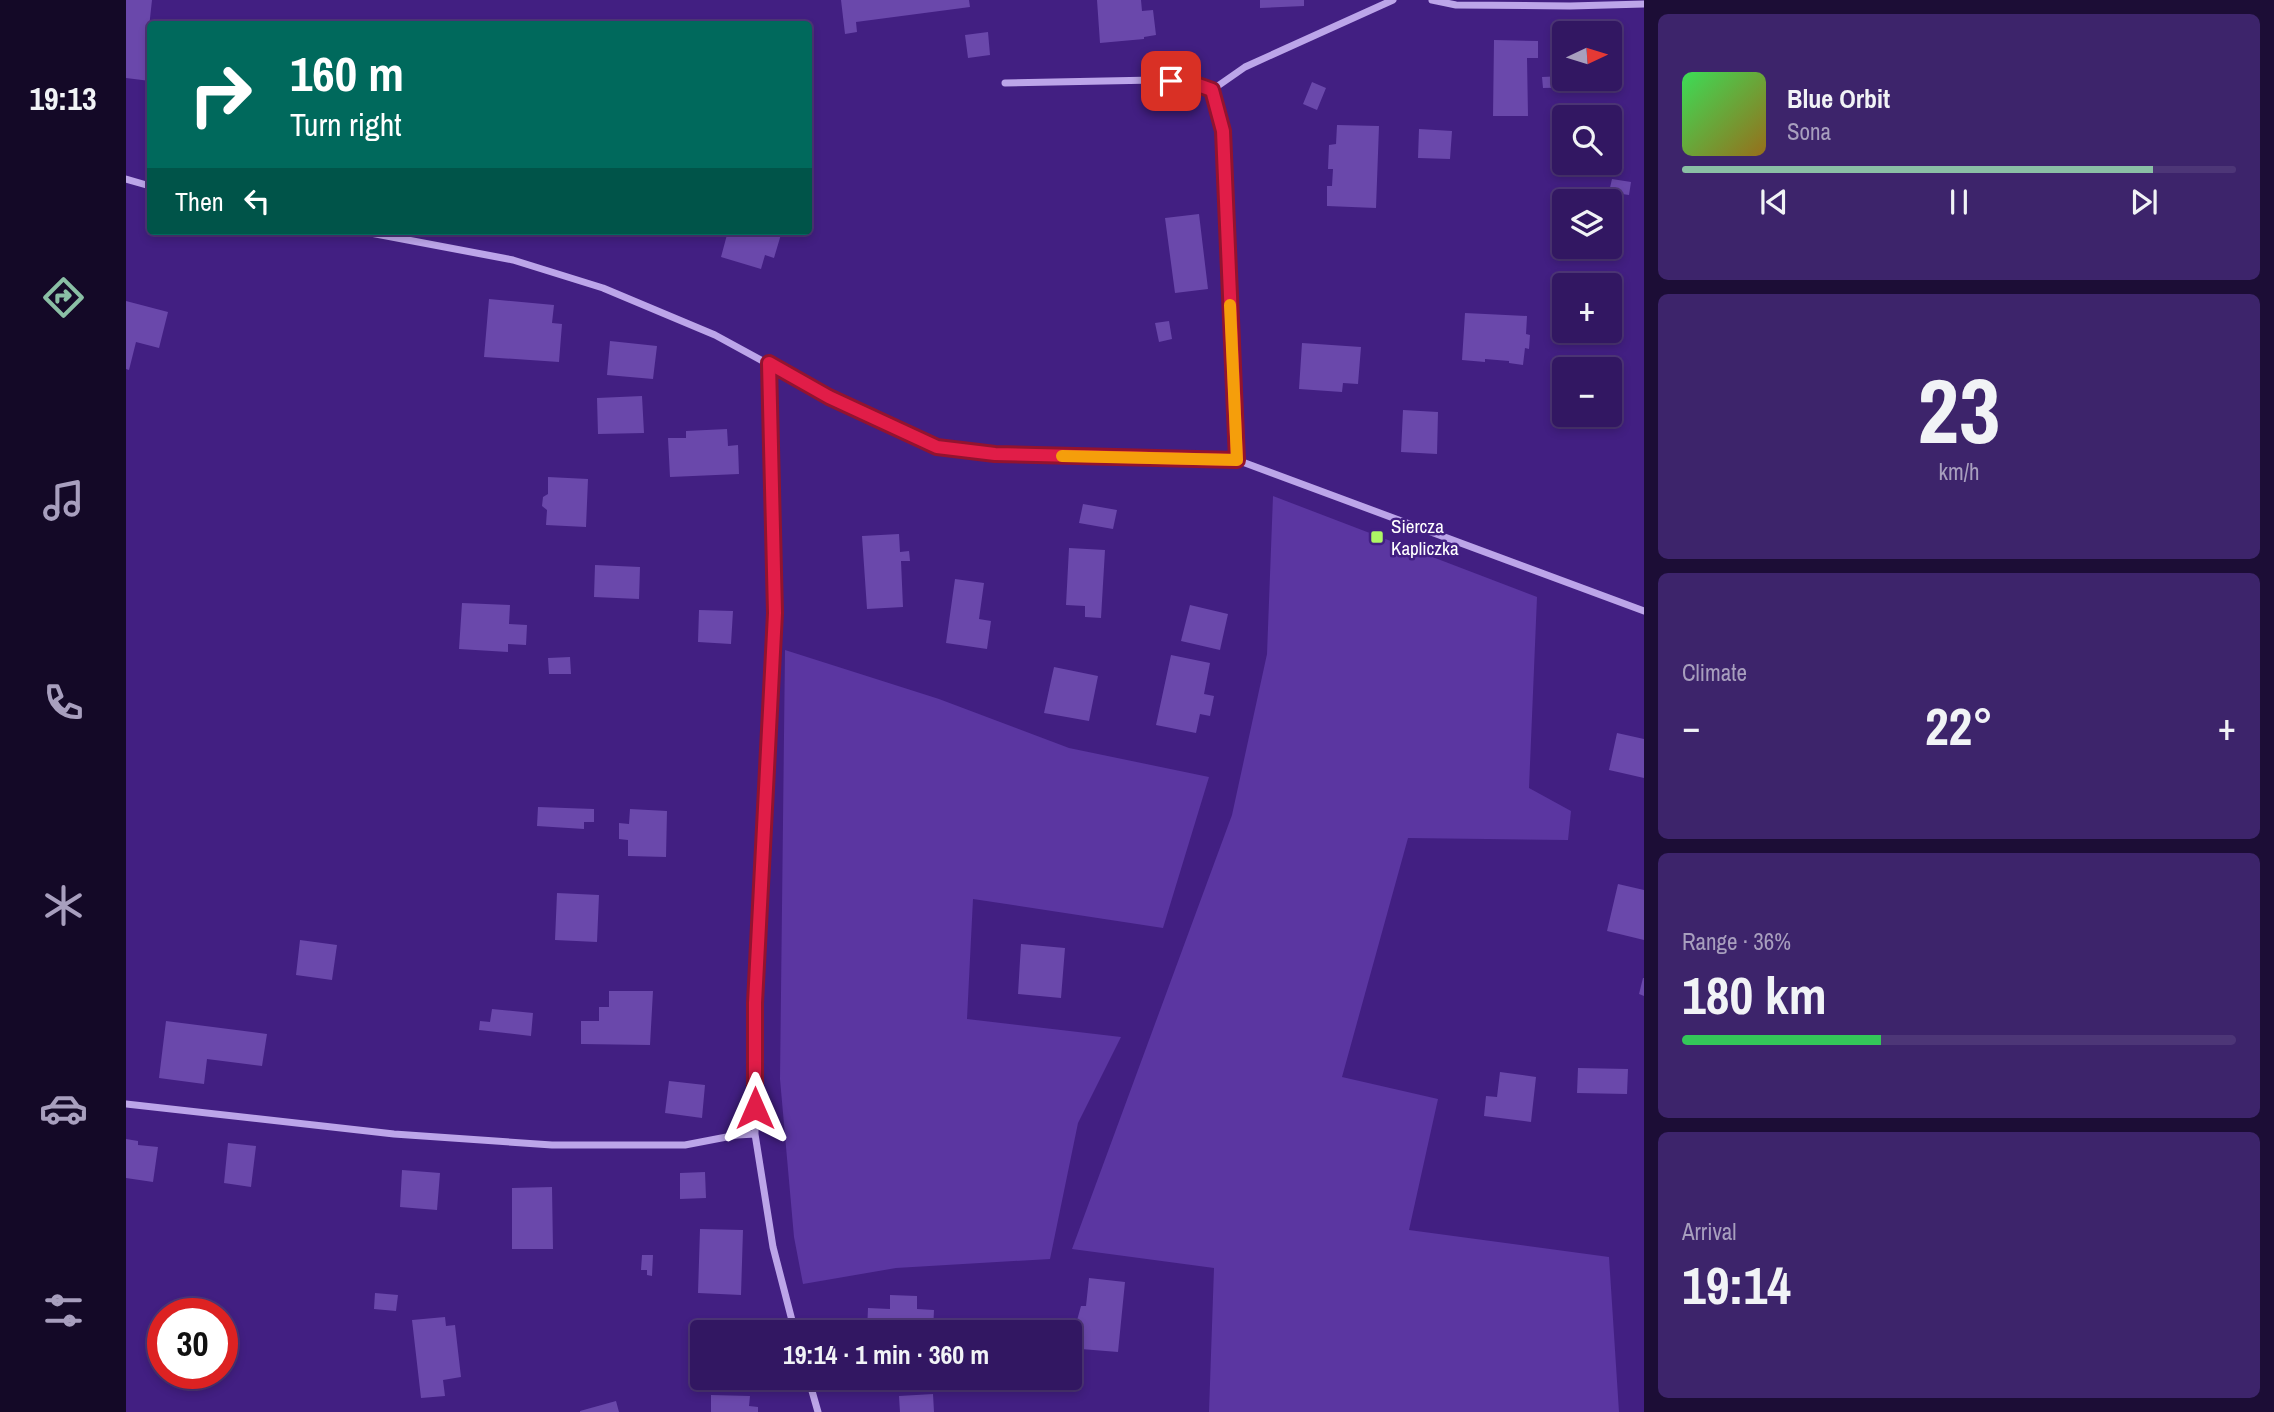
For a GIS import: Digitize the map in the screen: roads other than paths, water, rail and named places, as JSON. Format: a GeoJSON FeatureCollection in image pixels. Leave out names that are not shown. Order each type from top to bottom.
{"type":"FeatureCollection","features":[{"type":"Feature","properties":{"kind":"street"},"geometry":{"type":"LineString","coordinates":[[1212,90],[1245,67],[1392,0]]}},
{"type":"Feature","properties":{"kind":"street"},"geometry":{"type":"LineString","coordinates":[[1432,0],[1455,5],[1644,4]]}},
{"type":"Feature","properties":{"kind":"street"},"geometry":{"type":"LineString","coordinates":[[1005,83],[1187,81],[1212,90]]}},
{"type":"Feature","properties":{"kind":"street"},"geometry":{"type":"LineString","coordinates":[[1212,90],[1223,131],[1237,460]]}},
{"type":"Feature","properties":{"kind":"street"},"geometry":{"type":"LineString","coordinates":[[126,179],[147,185]]}},
{"type":"Feature","properties":{"kind":"street"},"geometry":{"type":"LineString","coordinates":[[381,235],[513,260],[603,288],[715,335],[829,397],[937,447],[995,454],[1237,460],[1644,611]]}},
{"type":"Feature","properties":{"kind":"street"},"geometry":{"type":"LineString","coordinates":[[769,363],[775,613],[755,1003],[755,1134],[773,1247],[792,1320]]}},
{"type":"Feature","properties":{"kind":"street"},"geometry":{"type":"LineString","coordinates":[[126,1104],[394,1134],[552,1145],[685,1145],[755,1134]]}},
{"type":"Feature","properties":{"kind":"street"},"geometry":{"type":"LineString","coordinates":[[812,1390],[818,1412]]}},
{"type":"Feature","properties":{"kind":"place","name":"Siercza Kapliczka"},"geometry":{"type":"Point","coordinates":[1377,537]}}]}
